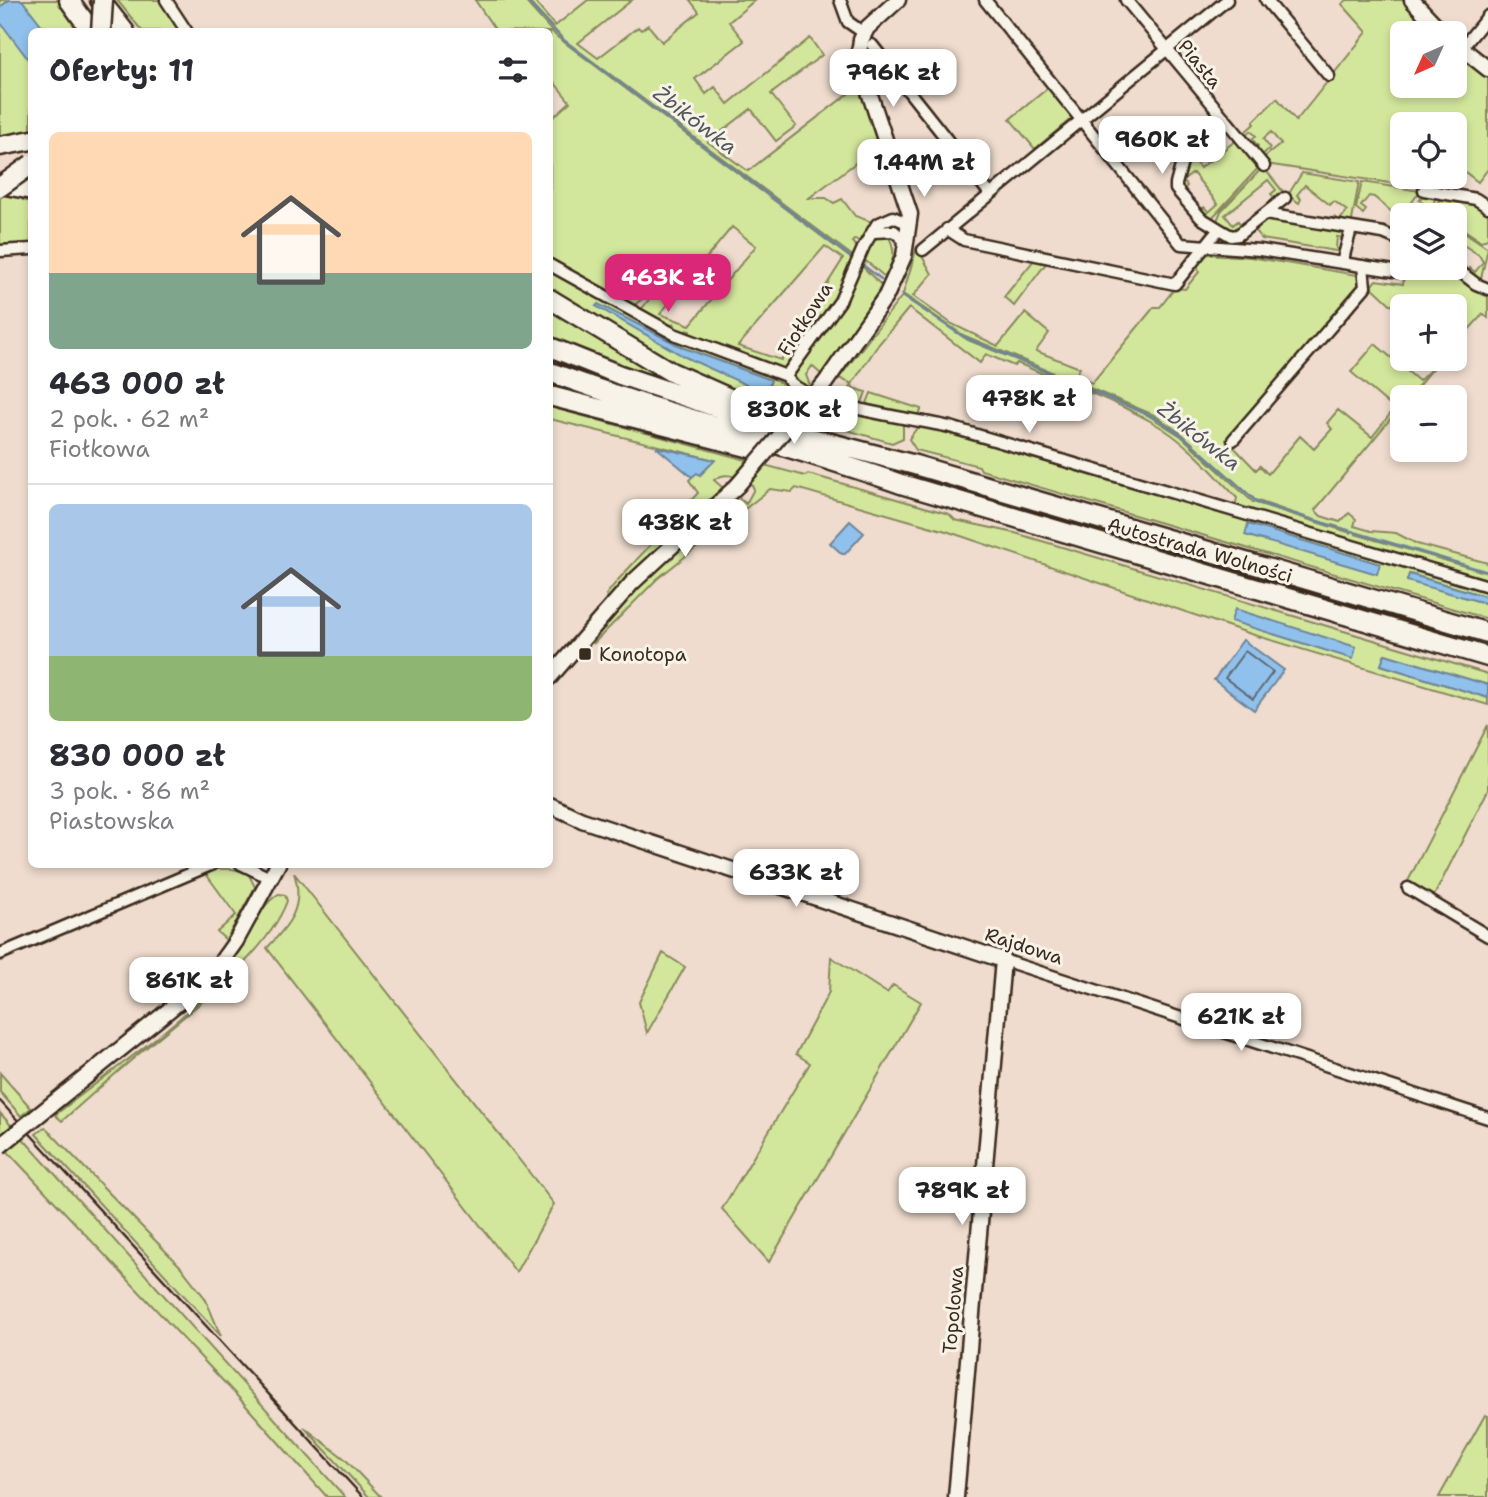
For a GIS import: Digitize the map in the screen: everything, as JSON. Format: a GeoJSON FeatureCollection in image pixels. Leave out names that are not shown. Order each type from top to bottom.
{"type":"FeatureCollection","features":[{"type":"Feature","properties":{"kind":"highway"},"geometry":{"type":"LineString","coordinates":[[69,0],[89,28]]}},
{"type":"Feature","properties":{"kind":"highway"},"geometry":{"type":"LineString","coordinates":[[100,28],[102,0]]}},
{"type":"Feature","properties":{"kind":"highway"},"geometry":{"type":"LineString","coordinates":[[102,0],[122,28]]}},
{"type":"Feature","properties":{"kind":"highway"},"geometry":{"type":"LineString","coordinates":[[0,146],[28,141]]}},
{"type":"Feature","properties":{"kind":"highway"},"geometry":{"type":"LineString","coordinates":[[0,186],[28,167]]}},
{"type":"Feature","properties":{"kind":"highway"},"geometry":{"type":"LineString","coordinates":[[0,186],[28,190]]}},
{"type":"Feature","properties":{"kind":"highway"},"geometry":{"type":"LineString","coordinates":[[553,301],[642,356],[704,388],[779,419],[899,456],[915,465]]}},
{"type":"Feature","properties":{"kind":"highway"},"geometry":{"type":"LineString","coordinates":[[553,348],[620,375],[796,434],[915,465],[1488,632]]}},
{"type":"Feature","properties":{"kind":"highway"},"geometry":{"type":"LineString","coordinates":[[553,373],[642,403],[828,458],[901,484]]}},
{"type":"Feature","properties":{"kind":"highway"},"geometry":{"type":"LineString","coordinates":[[553,397],[854,475],[901,484]]}},
{"type":"Feature","properties":{"kind":"highway","name":"Autostrada Wolności"},"geometry":{"type":"LineString","coordinates":[[901,484],[1488,657]]}},
{"type":"Feature","properties":{"kind":"street"},"geometry":{"type":"LineString","coordinates":[[166,0],[184,28]]}},
{"type":"Feature","properties":{"kind":"street"},"geometry":{"type":"LineString","coordinates":[[840,0],[848,22],[868,39],[990,194]]}},
{"type":"Feature","properties":{"kind":"street"},"geometry":{"type":"LineString","coordinates":[[553,674],[638,577],[737,486],[825,383],[886,296],[905,249],[906,223],[910,214],[902,187],[897,182],[860,62],[859,46],[868,39],[871,23],[898,0]]}},
{"type":"Feature","properties":{"kind":"street"},"geometry":{"type":"LineString","coordinates":[[985,0],[1194,259]]}},
{"type":"Feature","properties":{"kind":"street","name":"Piasta"},"geometry":{"type":"LineString","coordinates":[[1126,0],[1264,166]]}},
{"type":"Feature","properties":{"kind":"street"},"geometry":{"type":"LineString","coordinates":[[923,250],[1227,0]]}},
{"type":"Feature","properties":{"kind":"street"},"geometry":{"type":"LineString","coordinates":[[1266,0],[1329,76]]}},
{"type":"Feature","properties":{"kind":"street"},"geometry":{"type":"LineString","coordinates":[[1412,0],[1432,21]]}},
{"type":"Feature","properties":{"kind":"street"},"geometry":{"type":"LineString","coordinates":[[1467,36],[1488,16]]}},
{"type":"Feature","properties":{"kind":"street"},"geometry":{"type":"LineString","coordinates":[[1467,52],[1488,69]]}},
{"type":"Feature","properties":{"kind":"street"},"geometry":{"type":"LineString","coordinates":[[1222,118],[1188,146],[1176,189],[1199,215],[1235,236],[1285,198]]}},
{"type":"Feature","properties":{"kind":"street"},"geometry":{"type":"LineString","coordinates":[[1424,190],[1476,199],[1488,208]]}},
{"type":"Feature","properties":{"kind":"street"},"geometry":{"type":"LineString","coordinates":[[1265,214],[1390,235]]}},
{"type":"Feature","properties":{"kind":"street"},"geometry":{"type":"LineString","coordinates":[[905,249],[894,231],[874,232],[877,224],[893,217],[906,223]]}},
{"type":"Feature","properties":{"kind":"street"},"geometry":{"type":"LineString","coordinates":[[947,229],[964,240],[1175,284],[1219,229]]}},
{"type":"Feature","properties":{"kind":"street"},"geometry":{"type":"LineString","coordinates":[[1342,263],[1351,229]]}},
{"type":"Feature","properties":{"kind":"street","name":"Fiołkowa"},"geometry":{"type":"LineString","coordinates":[[553,267],[674,334],[786,376],[840,301],[864,246],[874,232]]}},
{"type":"Feature","properties":{"kind":"street"},"geometry":{"type":"LineString","coordinates":[[1181,244],[1260,250],[1390,270]]}},
{"type":"Feature","properties":{"kind":"street"},"geometry":{"type":"LineString","coordinates":[[0,251],[28,249]]}},
{"type":"Feature","properties":{"kind":"street"},"geometry":{"type":"LineString","coordinates":[[1233,440],[1366,287],[1363,266]]}},
{"type":"Feature","properties":{"kind":"street"},"geometry":{"type":"LineString","coordinates":[[1467,277],[1488,289]]}},
{"type":"Feature","properties":{"kind":"street"},"geometry":{"type":"LineString","coordinates":[[786,376],[797,389],[818,397],[867,411],[950,427],[1488,586]]}},
{"type":"Feature","properties":{"kind":"street","name":"Rajdowa"},"geometry":{"type":"LineString","coordinates":[[553,806],[600,826],[1488,1118]]}},
{"type":"Feature","properties":{"kind":"street"},"geometry":{"type":"LineString","coordinates":[[0,954],[204,868]]}},
{"type":"Feature","properties":{"kind":"street"},"geometry":{"type":"LineString","coordinates":[[250,868],[270,878]]}},
{"type":"Feature","properties":{"kind":"street"},"geometry":{"type":"LineString","coordinates":[[0,1146],[189,994],[221,962],[236,941],[276,868]]}},
{"type":"Feature","properties":{"kind":"street"},"geometry":{"type":"LineString","coordinates":[[1408,888],[1488,936]]}},
{"type":"Feature","properties":{"kind":"street","name":"Topolowa"},"geometry":{"type":"LineString","coordinates":[[956,1497],[1003,960]]}},
{"type":"Feature","properties":{"kind":"green space"},"geometry":{"type":"Polygon","coordinates":[[[0,0],[58,0],[79,28],[28,28],[28,133],[0,138],[0,0]]]}},
{"type":"Feature","properties":{"kind":"green space"},"geometry":{"type":"Polygon","coordinates":[[[117,0],[161,0],[180,28],[140,28],[117,0]]]}},
{"type":"Feature","properties":{"kind":"green space"},"geometry":{"type":"Polygon","coordinates":[[[475,0],[524,0],[549,28],[494,28],[475,0]]]}},
{"type":"Feature","properties":{"kind":"green space"},"geometry":{"type":"Polygon","coordinates":[[[527,0],[533,0],[555,26],[588,0],[632,0],[578,43],[598,58],[638,27],[641,30],[648,25],[662,42],[699,12],[690,0],[755,0],[729,22],[744,41],[695,79],[706,94],[715,87],[728,104],[810,38],[822,55],[771,94],[796,126],[776,141],[751,109],[708,142],[748,171],[861,84],[881,144],[809,198],[826,198],[834,203],[842,199],[855,216],[872,222],[860,242],[855,239],[852,242],[858,248],[854,257],[563,39],[527,0]]]}},
{"type":"Feature","properties":{"kind":"green space"},"geometry":{"type":"Polygon","coordinates":[[[1347,0],[1405,0],[1425,21],[1390,21],[1390,98],[1467,98],[1467,58],[1488,75],[1488,169],[1478,182],[1467,174],[1467,112],[1390,112],[1390,183],[1266,164],[1262,159],[1281,144],[1271,132],[1263,139],[1270,148],[1260,157],[1254,150],[1258,146],[1252,139],[1256,136],[1251,131],[1247,134],[1245,132],[1254,121],[1277,98],[1296,121],[1367,32],[1342,4],[1347,0]]]}},
{"type":"Feature","properties":{"kind":"green space"},"geometry":{"type":"Polygon","coordinates":[[[553,33],[853,260],[834,304],[816,327],[809,326],[805,319],[843,259],[825,246],[738,346],[781,360],[786,351],[794,357],[789,366],[781,369],[689,335],[690,331],[684,333],[676,330],[674,323],[670,327],[640,311],[650,298],[647,295],[632,307],[553,262],[553,117],[570,102],[553,81],[553,33]],[[732,227],[660,314],[690,325],[756,246],[732,227]]]}},
{"type":"Feature","properties":{"kind":"green space"},"geometry":{"type":"Polygon","coordinates":[[[1048,88],[1072,118],[1035,149],[1010,119],[1048,88]]]}},
{"type":"Feature","properties":{"kind":"green space"},"geometry":{"type":"Polygon","coordinates":[[[1239,138],[1261,165],[1210,220],[1200,210],[1204,207],[1209,212],[1218,204],[1193,173],[1183,181],[1187,186],[1183,190],[1179,188],[1187,153],[1193,148],[1197,153],[1192,158],[1200,168],[1239,138]]]}},
{"type":"Feature","properties":{"kind":"green space"},"geometry":{"type":"Polygon","coordinates":[[[1263,167],[1285,194],[1277,201],[1271,194],[1276,190],[1268,180],[1225,215],[1233,225],[1238,221],[1244,228],[1232,232],[1216,223],[1221,211],[1263,167]]]}},
{"type":"Feature","properties":{"kind":"green space"},"geometry":{"type":"Polygon","coordinates":[[[1302,173],[1359,182],[1351,226],[1329,222],[1334,217],[1339,221],[1347,211],[1334,201],[1330,205],[1305,185],[1297,195],[1301,199],[1299,203],[1288,195],[1302,173]]]}},
{"type":"Feature","properties":{"kind":"green space"},"geometry":{"type":"Polygon","coordinates":[[[1362,182],[1390,186],[1390,189],[1420,191],[1411,203],[1390,203],[1390,210],[1369,196],[1361,206],[1366,210],[1363,214],[1356,208],[1362,182]]]}},
{"type":"Feature","properties":{"kind":"green space"},"geometry":{"type":"Polygon","coordinates":[[[1429,189],[1454,189],[1455,193],[1429,189]]]}},
{"type":"Feature","properties":{"kind":"green space"},"geometry":{"type":"Polygon","coordinates":[[[8,193],[23,196],[23,200],[28,201],[28,246],[0,248],[0,198],[8,193]]]}},
{"type":"Feature","properties":{"kind":"green space"},"geometry":{"type":"Polygon","coordinates":[[[1424,194],[1436,196],[1434,203],[1422,203],[1419,200],[1424,194]]]}},
{"type":"Feature","properties":{"kind":"green space"},"geometry":{"type":"Polygon","coordinates":[[[1445,197],[1477,204],[1488,212],[1488,239],[1481,241],[1467,232],[1467,203],[1438,203],[1445,197]]]}},
{"type":"Feature","properties":{"kind":"green space"},"geometry":{"type":"Polygon","coordinates":[[[1265,218],[1339,230],[1344,238],[1337,237],[1336,248],[1342,252],[1262,239],[1252,228],[1265,218]]]}},
{"type":"Feature","properties":{"kind":"green space"},"geometry":{"type":"Polygon","coordinates":[[[887,234],[893,255],[886,278],[866,261],[863,267],[882,286],[827,369],[822,375],[812,366],[806,375],[811,388],[801,387],[794,376],[839,312],[869,246],[876,238],[887,234]]]}},
{"type":"Feature","properties":{"kind":"green space"},"geometry":{"type":"Polygon","coordinates":[[[1467,234],[1488,248],[1480,283],[1467,274],[1470,268],[1475,272],[1483,262],[1479,255],[1467,247],[1467,234]]]}},
{"type":"Feature","properties":{"kind":"green space"},"geometry":{"type":"Polygon","coordinates":[[[930,239],[918,249],[932,274],[913,296],[952,324],[998,346],[1025,313],[1049,333],[1036,351],[1080,368],[1075,376],[1092,383],[1154,307],[1160,307],[1175,288],[1185,289],[1199,272],[1196,261],[1208,254],[1250,257],[1357,275],[1359,291],[1229,442],[1256,470],[1260,466],[1268,474],[1300,436],[1314,449],[1332,429],[1327,423],[1338,410],[1372,437],[1390,414],[1390,419],[1315,510],[1321,516],[1340,522],[1349,513],[1356,519],[1354,526],[1371,531],[1396,533],[1417,544],[1488,563],[1488,572],[1482,571],[1355,534],[1488,573],[1488,582],[1235,508],[1237,498],[1198,457],[1152,422],[1119,405],[1017,363],[1014,366],[986,354],[980,363],[909,308],[878,345],[852,384],[839,378],[902,296],[968,340],[1141,411],[1181,436],[1253,502],[1351,533],[1255,500],[1182,434],[1154,415],[963,335],[903,294],[917,247],[930,239]]]}},
{"type":"Feature","properties":{"kind":"green space"},"geometry":{"type":"Polygon","coordinates":[[[1034,260],[1047,262],[1014,306],[1004,297],[1034,260]]]}},
{"type":"Feature","properties":{"kind":"green space"},"geometry":{"type":"Polygon","coordinates":[[[553,272],[673,339],[760,371],[803,397],[790,412],[750,398],[671,362],[553,290],[553,272]],[[596,306],[766,394],[771,380],[684,348],[596,306]]]}},
{"type":"Feature","properties":{"kind":"green space"},"geometry":{"type":"Polygon","coordinates":[[[1376,280],[1403,284],[1404,280],[1466,280],[1480,294],[1488,296],[1488,318],[1483,314],[1467,332],[1467,294],[1390,294],[1390,304],[1371,286],[1376,280]]]}},
{"type":"Feature","properties":{"kind":"green space"},"geometry":{"type":"Polygon","coordinates":[[[553,308],[710,396],[629,369],[553,338],[553,308]]]}},
{"type":"Feature","properties":{"kind":"green space"},"geometry":{"type":"Polygon","coordinates":[[[1375,344],[1390,357],[1390,371],[1407,371],[1419,381],[1431,371],[1419,385],[1390,385],[1390,406],[1351,372],[1375,344]]]}},
{"type":"Feature","properties":{"kind":"green space"},"geometry":{"type":"Polygon","coordinates":[[[553,353],[870,461],[869,465],[553,367],[553,353]]]}},
{"type":"Feature","properties":{"kind":"green space"},"geometry":{"type":"Polygon","coordinates":[[[852,384],[853,388],[866,392],[862,403],[842,400],[852,384]]]}},
{"type":"Feature","properties":{"kind":"green space"},"geometry":{"type":"Polygon","coordinates":[[[871,393],[921,411],[917,415],[866,406],[871,393]]]}},
{"type":"Feature","properties":{"kind":"green space"},"geometry":{"type":"Polygon","coordinates":[[[819,401],[903,421],[903,438],[892,443],[805,418],[819,401]]]}},
{"type":"Feature","properties":{"kind":"green space"},"geometry":{"type":"Polygon","coordinates":[[[553,408],[805,476],[808,474],[949,514],[955,520],[1015,533],[1488,674],[1488,685],[1385,654],[1381,665],[1488,698],[1488,705],[1251,634],[946,531],[796,488],[792,492],[770,489],[657,579],[593,644],[618,607],[658,566],[737,496],[746,504],[754,489],[751,483],[732,476],[714,480],[723,488],[631,573],[608,599],[606,595],[618,580],[698,493],[689,480],[697,472],[700,475],[715,460],[553,420],[553,408]]]}},
{"type":"Feature","properties":{"kind":"green space"},"geometry":{"type":"Polygon","coordinates":[[[919,425],[1488,591],[1488,597],[1410,574],[1407,580],[1488,604],[1488,619],[981,470],[979,466],[916,450],[909,439],[919,425]]]}},
{"type":"Feature","properties":{"kind":"green space"},"geometry":{"type":"Polygon","coordinates":[[[1488,725],[1488,790],[1433,898],[1406,885],[1488,725]]]}},
{"type":"Feature","properties":{"kind":"green space"},"geometry":{"type":"Polygon","coordinates":[[[218,869],[248,873],[255,887],[226,940],[217,932],[236,915],[206,874],[218,869]]]}},
{"type":"Feature","properties":{"kind":"green space"},"geometry":{"type":"Polygon","coordinates":[[[294,873],[554,1204],[516,1272],[267,948],[293,915],[298,896],[294,873]]]}},
{"type":"Feature","properties":{"kind":"green space"},"geometry":{"type":"Polygon","coordinates":[[[279,894],[285,895],[287,901],[277,922],[263,942],[226,981],[62,1121],[55,1115],[163,1032],[204,996],[229,969],[263,909],[279,894]]]}},
{"type":"Feature","properties":{"kind":"green space"},"geometry":{"type":"Polygon","coordinates":[[[663,953],[685,967],[647,1033],[639,1002],[663,953]]]}},
{"type":"Feature","properties":{"kind":"green space"},"geometry":{"type":"Polygon","coordinates":[[[831,957],[887,993],[893,985],[921,1002],[769,1262],[722,1209],[810,1063],[796,1054],[829,992],[831,957]]]}},
{"type":"Feature","properties":{"kind":"green space"},"geometry":{"type":"Polygon","coordinates":[[[0,1073],[31,1108],[21,1116],[0,1092],[0,1073]]]}},
{"type":"Feature","properties":{"kind":"green space"},"geometry":{"type":"Polygon","coordinates":[[[0,1113],[345,1497],[327,1497],[239,1398],[10,1154],[0,1141],[0,1113]]]}},
{"type":"Feature","properties":{"kind":"green space"},"geometry":{"type":"Polygon","coordinates":[[[45,1127],[180,1266],[205,1298],[221,1336],[36,1134],[45,1127]]]}},
{"type":"Feature","properties":{"kind":"green space"},"geometry":{"type":"Polygon","coordinates":[[[1485,1415],[1488,1416],[1488,1497],[1439,1497],[1485,1415]]]}},
{"type":"Feature","properties":{"kind":"green space"},"geometry":{"type":"Polygon","coordinates":[[[304,1427],[345,1459],[381,1497],[369,1497],[304,1427]]]}},
{"type":"Feature","properties":{"kind":"water"},"geometry":{"type":"Polygon","coordinates":[[[9,0],[22,0],[44,28],[28,28],[28,59],[0,22],[0,7],[9,0]]]}},
{"type":"Feature","properties":{"kind":"water"},"geometry":{"type":"Polygon","coordinates":[[[598,304],[684,348],[771,380],[766,394],[685,357],[596,306],[598,304]]]}},
{"type":"Feature","properties":{"kind":"water"},"geometry":{"type":"Polygon","coordinates":[[[656,447],[715,460],[700,475],[697,473],[692,477],[656,447]]]}},
{"type":"Feature","properties":{"kind":"water"},"geometry":{"type":"Polygon","coordinates":[[[850,521],[864,533],[842,554],[830,543],[850,521]]]}},
{"type":"Feature","properties":{"kind":"water"},"geometry":{"type":"Polygon","coordinates":[[[1248,524],[1380,564],[1377,574],[1245,535],[1248,524]]]}},
{"type":"Feature","properties":{"kind":"water"},"geometry":{"type":"Polygon","coordinates":[[[1409,574],[1488,597],[1488,604],[1407,581],[1409,574]]]}},
{"type":"Feature","properties":{"kind":"water"},"geometry":{"type":"Polygon","coordinates":[[[1235,609],[1356,647],[1353,659],[1231,621],[1235,609]]]}},
{"type":"Feature","properties":{"kind":"water"},"geometry":{"type":"Polygon","coordinates":[[[1243,640],[1284,670],[1254,710],[1214,680],[1243,640]]]}},
{"type":"Feature","properties":{"kind":"water"},"geometry":{"type":"Polygon","coordinates":[[[1385,654],[1488,685],[1488,698],[1381,665],[1385,654]]]}},
{"type":"Feature","properties":{"kind":"waterway","name":"Żbikówka"},"geometry":{"type":"LineString","coordinates":[[526,0],[552,28]]}},
{"type":"Feature","properties":{"kind":"waterway","name":"Żbikówka"},"geometry":{"type":"LineString","coordinates":[[553,29],[563,40],[852,258]]}},
{"type":"Feature","properties":{"kind":"waterway","name":"Żbikówka"},"geometry":{"type":"LineString","coordinates":[[864,266],[881,279]]}},
{"type":"Feature","properties":{"kind":"waterway","name":"Żbikówka"},"geometry":{"type":"LineString","coordinates":[[902,295],[964,337],[1158,419],[1184,437],[1258,503],[1488,572]]}},
{"type":"Feature","properties":{"kind":"railway"},"geometry":{"type":"LineString","coordinates":[[0,1101],[363,1497]]}},
{"type":"Feature","properties":{"kind":"place","name":"Konotopa"},"geometry":{"type":"Point","coordinates":[585,654]}}]}
